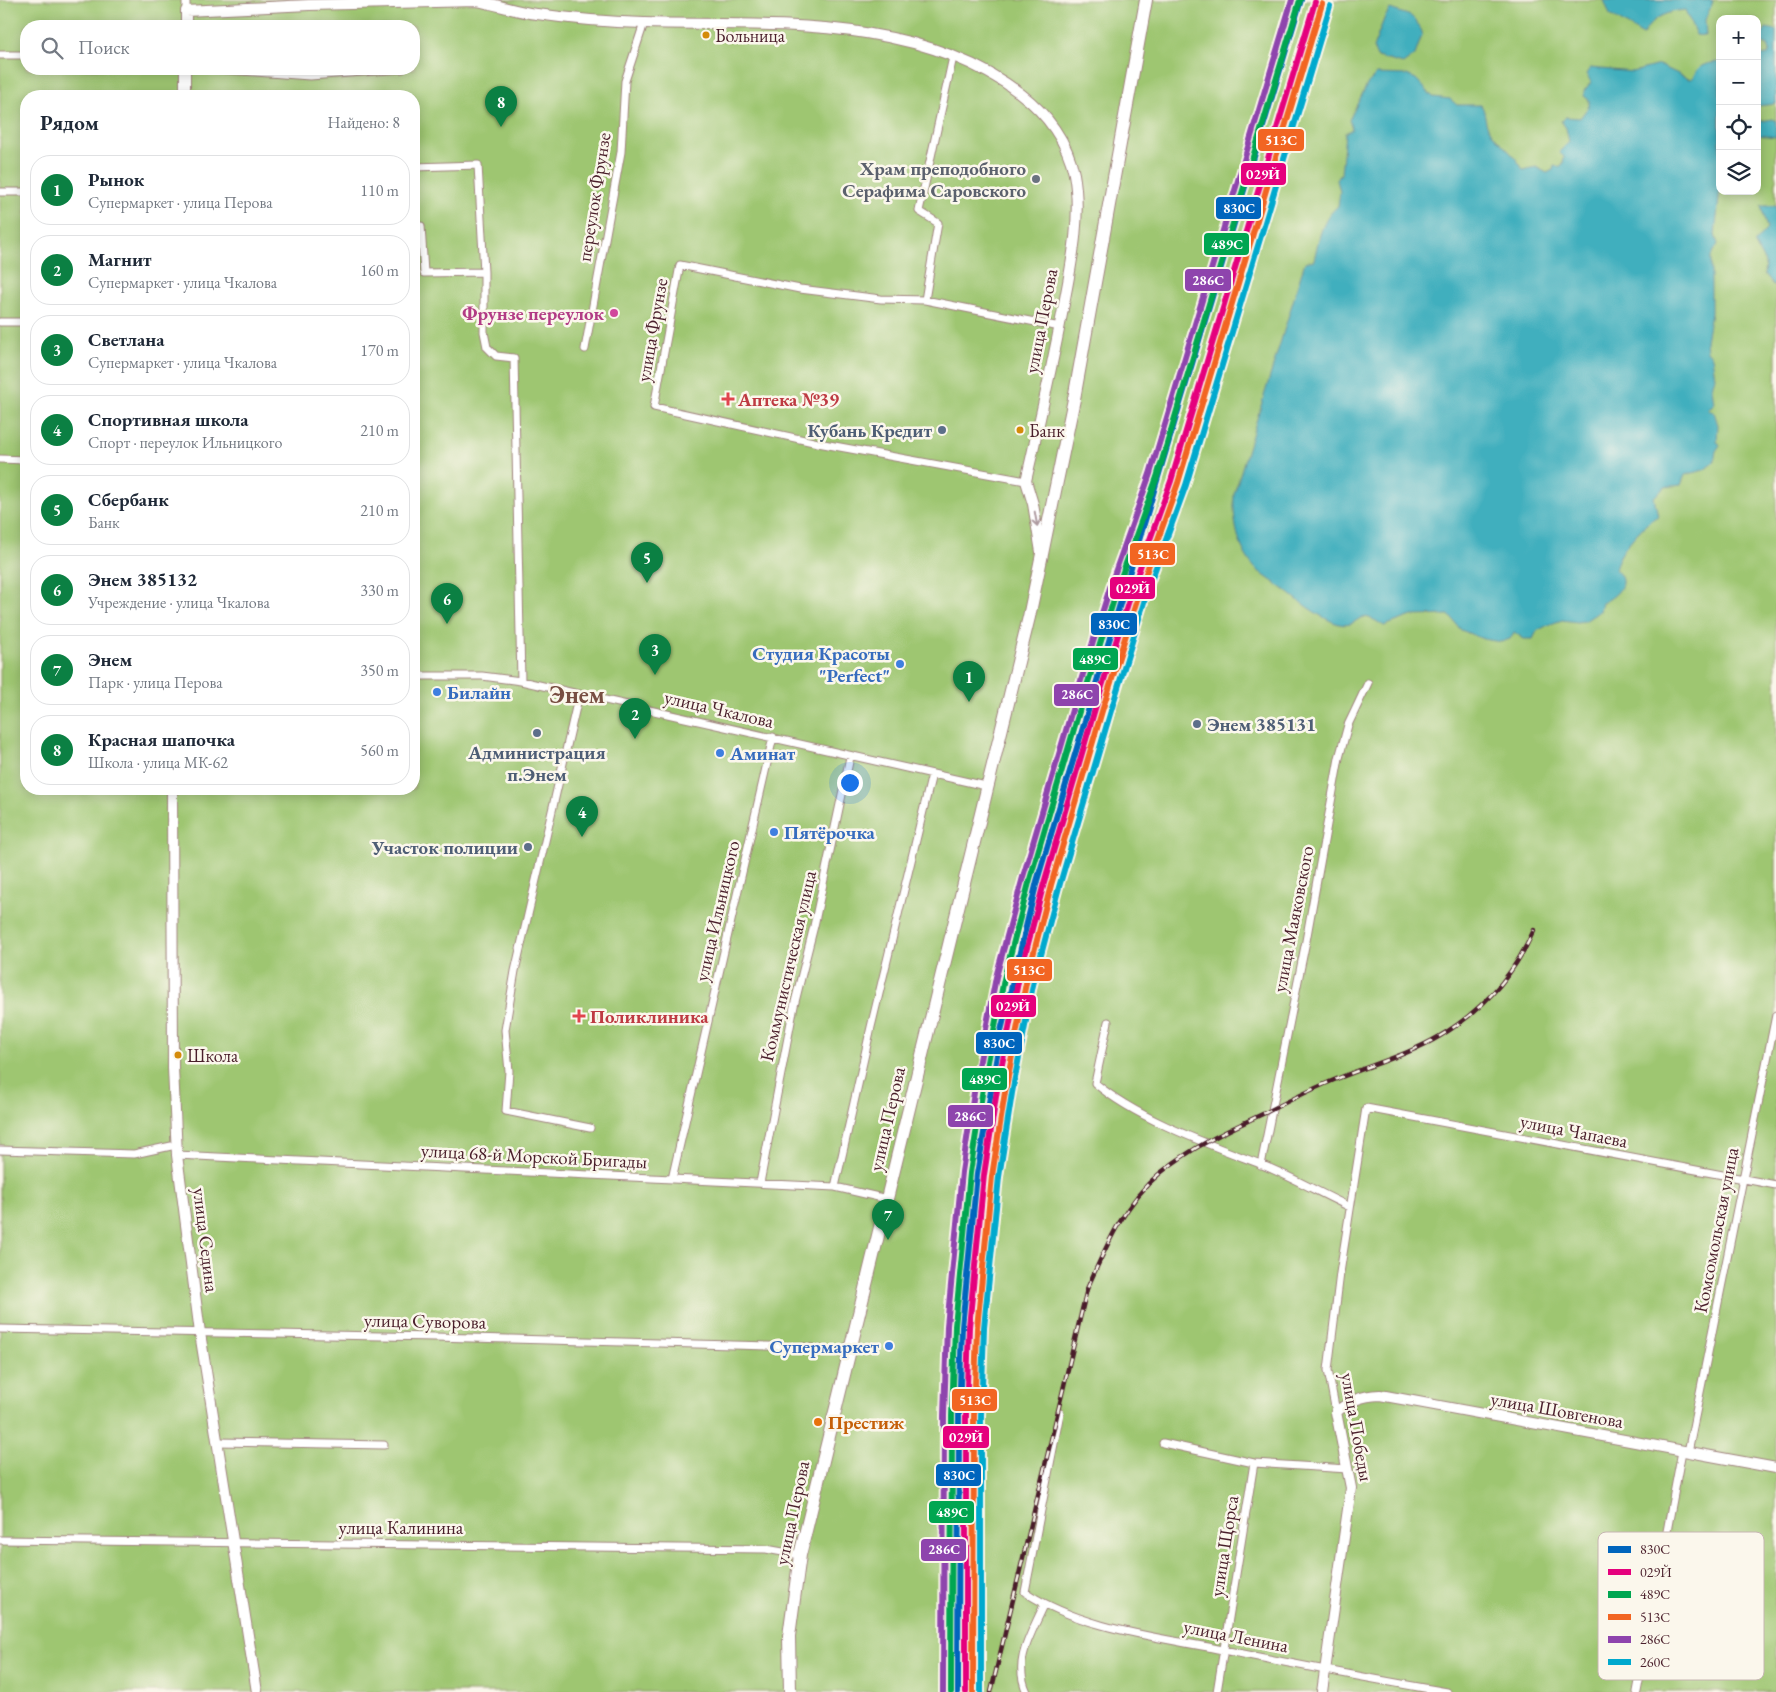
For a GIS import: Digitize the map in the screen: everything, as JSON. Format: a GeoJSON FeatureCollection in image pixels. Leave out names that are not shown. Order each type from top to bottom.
{"type":"FeatureCollection","features":[{"type":"Feature","properties":{"kind":"highway","name":"улица Перова"},"geometry":{"type":"LineString","coordinates":[[790,1692],[790,1636],[800,1555],[848,1354],[888,1199],[1041,558],[1081,363],[1146,0]]}},
{"type":"Feature","properties":{"kind":"street"},"geometry":{"type":"LineString","coordinates":[[186,0],[186,20]]}},
{"type":"Feature","properties":{"kind":"street","name":"улица Перова"},"geometry":{"type":"LineString","coordinates":[[186,11],[319,4],[476,1],[502,5],[535,14],[644,23],[766,24],[849,31],[884,37],[953,57],[1005,82],[1030,101],[1048,119],[1063,143],[1073,171],[1076,188],[1070,272],[1060,327],[1026,481],[1033,504],[1041,558]]}},
{"type":"Feature","properties":{"kind":"street","name":"переулок Фрунзе"},"geometry":{"type":"LineString","coordinates":[[585,349],[621,152],[624,81],[644,23]]}},
{"type":"Feature","properties":{"kind":"street"},"geometry":{"type":"LineString","coordinates":[[0,55],[20,56]]}},
{"type":"Feature","properties":{"kind":"street"},"geometry":{"type":"LineString","coordinates":[[925,300],[938,223],[919,211],[953,57]]}},
{"type":"Feature","properties":{"kind":"street"},"geometry":{"type":"LineString","coordinates":[[185,75],[185,90]]}},
{"type":"Feature","properties":{"kind":"street"},"geometry":{"type":"LineString","coordinates":[[296,75],[323,75]]}},
{"type":"Feature","properties":{"kind":"street"},"geometry":{"type":"LineString","coordinates":[[420,167],[478,165],[484,272],[484,332],[487,347],[496,356],[514,358],[521,681]]}},
{"type":"Feature","properties":{"kind":"street"},"geometry":{"type":"LineString","coordinates":[[0,192],[20,192]]}},
{"type":"Feature","properties":{"kind":"street"},"geometry":{"type":"LineString","coordinates":[[420,226],[424,273],[484,272]]}},
{"type":"Feature","properties":{"kind":"street","name":"улица Фрунзе"},"geometry":{"type":"LineString","coordinates":[[1026,481],[818,443],[654,407],[680,265],[800,289],[880,299],[925,300],[1060,327]]}},
{"type":"Feature","properties":{"kind":"street"},"geometry":{"type":"LineString","coordinates":[[0,322],[20,322]]}},
{"type":"Feature","properties":{"kind":"street"},"geometry":{"type":"LineString","coordinates":[[0,459],[20,460]]}},
{"type":"Feature","properties":{"kind":"street","name":"улица Чкалова"},"geometry":{"type":"LineString","coordinates":[[420,676],[482,676],[521,681],[850,757],[986,786]]}},
{"type":"Feature","properties":{"kind":"street","name":"улица Маяковского"},"geometry":{"type":"LineString","coordinates":[[1261,1165],[1306,942],[1339,758],[1348,725],[1368,683]]}},
{"type":"Feature","properties":{"kind":"street"},"geometry":{"type":"LineString","coordinates":[[580,694],[515,971],[505,1030],[509,1071],[506,1111],[590,1128]]}},
{"type":"Feature","properties":{"kind":"street","name":"улица Ильницкого"},"geometry":{"type":"LineString","coordinates":[[672,1179],[773,738]]}},
{"type":"Feature","properties":{"kind":"street","name":"Коммунистическая улица"},"geometry":{"type":"LineString","coordinates":[[760,1183],[794,1006],[814,926],[850,757]]}},
{"type":"Feature","properties":{"kind":"street","name":"улица Перова"},"geometry":{"type":"LineString","coordinates":[[835,1187],[870,1027],[932,774]]}},
{"type":"Feature","properties":{"kind":"street","name":"улица Седина"},"geometry":{"type":"LineString","coordinates":[[172,795],[173,1068],[177,1150],[200,1333],[258,1692]]}},
{"type":"Feature","properties":{"kind":"street","name":"Комсомольская улица"},"geometry":{"type":"LineString","coordinates":[[1669,1532],[1776,1015]]}},
{"type":"Feature","properties":{"kind":"street"},"geometry":{"type":"LineString","coordinates":[[1108,1022],[1095,1083],[1115,1100],[1215,1148],[1261,1165],[1350,1207]]}},
{"type":"Feature","properties":{"kind":"street","name":"улица Чапаева"},"geometry":{"type":"LineString","coordinates":[[1366,1108],[1776,1185]]}},
{"type":"Feature","properties":{"kind":"street","name":"улица Победы"},"geometry":{"type":"LineString","coordinates":[[1322,1692],[1351,1488],[1328,1370],[1350,1207],[1366,1108]]}},
{"type":"Feature","properties":{"kind":"street","name":"улица 68-й Морской Бригады"},"geometry":{"type":"LineString","coordinates":[[0,1150],[134,1154],[177,1150],[835,1187],[888,1199]]}},
{"type":"Feature","properties":{"kind":"street","name":"улица Суворова"},"geometry":{"type":"LineString","coordinates":[[0,1329],[805,1347],[848,1354]]}},
{"type":"Feature","properties":{"kind":"street","name":"улица Шовгенова"},"geometry":{"type":"LineString","coordinates":[[1336,1412],[1349,1402],[1362,1396],[1380,1395],[1776,1468]]}},
{"type":"Feature","properties":{"kind":"street","name":"улица Ленина"},"geometry":{"type":"LineString","coordinates":[[1060,1413],[1025,1592],[1044,1605],[1070,1616],[1156,1637],[1325,1671],[1447,1692]]}},
{"type":"Feature","properties":{"kind":"street"},"geometry":{"type":"LineString","coordinates":[[218,1442],[384,1445]]}},
{"type":"Feature","properties":{"kind":"street"},"geometry":{"type":"LineString","coordinates":[[1163,1443],[1254,1464],[1348,1469]]}},
{"type":"Feature","properties":{"kind":"street","name":"улица Щорса"},"geometry":{"type":"LineString","coordinates":[[1217,1692],[1254,1464]]}},
{"type":"Feature","properties":{"kind":"street","name":"улица Калинина"},"geometry":{"type":"LineString","coordinates":[[0,1540],[766,1549],[800,1555]]}},
{"type":"Feature","properties":{"kind":"street"},"geometry":{"type":"LineString","coordinates":[[1028,1692],[1021,1679],[1021,1659],[1044,1605]]}},
{"type":"Feature","properties":{"kind":"green space","name":"Энем"},"geometry":{"type":"Polygon","coordinates":[[[0,0],[1776,0],[1776,1692],[0,1692],[0,0]]]}},
{"type":"Feature","properties":{"kind":"water"},"geometry":{"type":"Polygon","coordinates":[[[1604,0],[1712,0],[1713,2],[1705,20],[1706,36],[1696,35],[1685,10],[1660,16],[1643,35],[1610,15],[1604,0]]]}},
{"type":"Feature","properties":{"kind":"water"},"geometry":{"type":"Polygon","coordinates":[[[1390,9],[1411,16],[1417,22],[1422,35],[1415,55],[1403,64],[1377,57],[1373,48],[1384,19],[1390,9]]]}},
{"type":"Feature","properties":{"kind":"water"},"geometry":{"type":"Polygon","coordinates":[[[1766,28],[1776,30],[1776,104],[1761,106],[1761,56],[1768,55],[1770,50],[1768,45],[1761,42],[1761,37],[1766,28]]]}},
{"type":"Feature","properties":{"kind":"water"},"geometry":{"type":"Polygon","coordinates":[[[1716,62],[1716,195],[1719,195],[1715,235],[1718,244],[1711,257],[1711,313],[1706,341],[1707,351],[1712,357],[1715,377],[1712,388],[1714,404],[1708,410],[1714,412],[1718,425],[1717,441],[1720,445],[1716,451],[1714,462],[1704,470],[1685,475],[1681,485],[1665,487],[1654,497],[1658,516],[1633,538],[1618,560],[1616,571],[1622,580],[1620,589],[1610,599],[1602,603],[1600,611],[1585,621],[1562,620],[1537,631],[1533,639],[1524,639],[1514,632],[1510,639],[1501,642],[1483,639],[1461,630],[1449,615],[1412,616],[1384,626],[1374,620],[1363,617],[1346,625],[1339,624],[1313,611],[1256,569],[1240,543],[1234,514],[1234,494],[1305,262],[1314,260],[1324,224],[1332,211],[1338,206],[1340,192],[1337,180],[1341,174],[1345,133],[1352,129],[1349,120],[1368,83],[1377,74],[1407,75],[1416,79],[1433,97],[1450,99],[1457,105],[1481,105],[1488,127],[1516,158],[1523,170],[1536,167],[1547,173],[1553,170],[1554,166],[1559,167],[1563,164],[1564,157],[1559,152],[1569,142],[1566,128],[1561,121],[1566,117],[1580,118],[1589,106],[1589,100],[1584,96],[1584,91],[1591,82],[1586,74],[1590,68],[1633,72],[1659,65],[1689,79],[1693,78],[1700,67],[1716,62]]]}},
{"type":"Feature","properties":{"kind":"water"},"geometry":{"type":"Polygon","coordinates":[[[1772,119],[1776,121],[1776,137],[1761,135],[1761,121],[1772,119]]]}},
{"type":"Feature","properties":{"kind":"water"},"geometry":{"type":"Polygon","coordinates":[[[1761,206],[1776,206],[1776,284],[1773,285],[1764,274],[1765,263],[1754,243],[1767,229],[1761,206]]]}},
{"type":"Feature","properties":{"kind":"railway"},"geometry":{"type":"LineString","coordinates":[[1046,938],[1085,775],[1207,358]]}},
{"type":"Feature","properties":{"kind":"railway"},"geometry":{"type":"LineString","coordinates":[[991,1692],[1087,1289],[1101,1258],[1126,1213],[1147,1186],[1184,1155],[1238,1125],[1320,1086],[1416,1048],[1455,1026],[1483,1003],[1507,977],[1534,930]]}},
{"type":"Feature","properties":{"kind":"transit line","name":"286С"},"geometry":{"type":"LineString","coordinates":[[943,1692],[944,1416],[947,1326],[962,1172],[975,1086],[996,977],[1074,703],[1113,578],[1150,474],[1292,0]]}},
{"type":"Feature","properties":{"kind":"transit line","name":"489С"},"geometry":{"type":"LineString","coordinates":[[951,1692],[952,1416],[955,1326],[970,1173],[983,1088],[1004,979],[1030,879],[1081,705],[1120,580],[1157,477],[1300,0]]}},
{"type":"Feature","properties":{"kind":"transit line","name":"830С"},"geometry":{"type":"LineString","coordinates":[[958,1692],[959,1416],[962,1327],[977,1174],[1001,1031],[1037,881],[1301,0]]}},
{"type":"Feature","properties":{"kind":"transit line","name":"029Й"},"geometry":{"type":"LineString","coordinates":[[966,1692],[966,1416],[969,1327],[984,1175],[997,1090],[1018,982],[1044,883],[1095,709],[1134,584],[1171,481],[1315,2]]}},
{"type":"Feature","properties":{"kind":"transit line","name":"513С"},"geometry":{"type":"LineString","coordinates":[[973,1692],[974,1416],[977,1328],[992,1176],[1005,1092],[1026,983],[1051,885],[1102,711],[1141,587],[1178,483],[1322,4]]}},
{"type":"Feature","properties":{"kind":"transit line","name":"260С"},"geometry":{"type":"LineString","coordinates":[[981,1692],[981,1416],[984,1328],[999,1177],[1012,1093],[1033,985],[1059,887],[1110,714],[1148,589],[1186,485],[1330,6]]}},
{"type":"Feature","properties":{"kind":"place","name":"Больница"},"geometry":{"type":"Point","coordinates":[706,35]}},
{"type":"Feature","properties":{"kind":"place","name":"Красная шапочка"},"geometry":{"type":"Point","coordinates":[501,127]}},
{"type":"Feature","properties":{"kind":"place","name":"Храм преподобного Серафима Саровского"},"geometry":{"type":"Point","coordinates":[1036,179]}},
{"type":"Feature","properties":{"kind":"place","name":"Фрунзе переулок"},"geometry":{"type":"Point","coordinates":[614,313]}},
{"type":"Feature","properties":{"kind":"place","name":"Аптека №39"},"geometry":{"type":"Point","coordinates":[728,399]}},
{"type":"Feature","properties":{"kind":"place","name":"Кубань Кредит"},"geometry":{"type":"Point","coordinates":[942,430]}},
{"type":"Feature","properties":{"kind":"place","name":"Банк"},"geometry":{"type":"Point","coordinates":[1020,430]}},
{"type":"Feature","properties":{"kind":"place","name":"Сбербанк"},"geometry":{"type":"Point","coordinates":[647,583]}},
{"type":"Feature","properties":{"kind":"place","name":"Энем 385132"},"geometry":{"type":"Point","coordinates":[447,624]}},
{"type":"Feature","properties":{"kind":"place","name":"Студия Красоты \"Perfect\""},"geometry":{"type":"Point","coordinates":[900,664]}},
{"type":"Feature","properties":{"kind":"place","name":"Светлана"},"geometry":{"type":"Point","coordinates":[655,675]}},
{"type":"Feature","properties":{"kind":"place","name":"Билайн"},"geometry":{"type":"Point","coordinates":[437,692]}},
{"type":"Feature","properties":{"kind":"place","name":"Рынок"},"geometry":{"type":"Point","coordinates":[969,702]}},
{"type":"Feature","properties":{"kind":"place","name":"Энем 385131"},"geometry":{"type":"Point","coordinates":[1197,724]}},
{"type":"Feature","properties":{"kind":"place","name":"Администрация п.Энем"},"geometry":{"type":"Point","coordinates":[537,733]}},
{"type":"Feature","properties":{"kind":"place","name":"Магнит"},"geometry":{"type":"Point","coordinates":[635,739]}},
{"type":"Feature","properties":{"kind":"place","name":"Аминат"},"geometry":{"type":"Point","coordinates":[720,753]}},
{"type":"Feature","properties":{"kind":"place","name":"Пятёрочка"},"geometry":{"type":"Point","coordinates":[774,832]}},
{"type":"Feature","properties":{"kind":"place","name":"Спортивная школа"},"geometry":{"type":"Point","coordinates":[582,837]}},
{"type":"Feature","properties":{"kind":"place","name":"Участок полиции"},"geometry":{"type":"Point","coordinates":[528,847]}},
{"type":"Feature","properties":{"kind":"place","name":"Поликлиника"},"geometry":{"type":"Point","coordinates":[579,1016]}},
{"type":"Feature","properties":{"kind":"place","name":"Школа"},"geometry":{"type":"Point","coordinates":[178,1055]}},
{"type":"Feature","properties":{"kind":"place","name":"Энем"},"geometry":{"type":"Point","coordinates":[888,1240]}},
{"type":"Feature","properties":{"kind":"place","name":"Супермаркет"},"geometry":{"type":"Point","coordinates":[889,1346]}},
{"type":"Feature","properties":{"kind":"place","name":"Престиж"},"geometry":{"type":"Point","coordinates":[818,1422]}},
{"type":"Feature","properties":{"kind":"district","name":"Энем"},"geometry":{"type":"Point","coordinates":[577,694]}}]}
